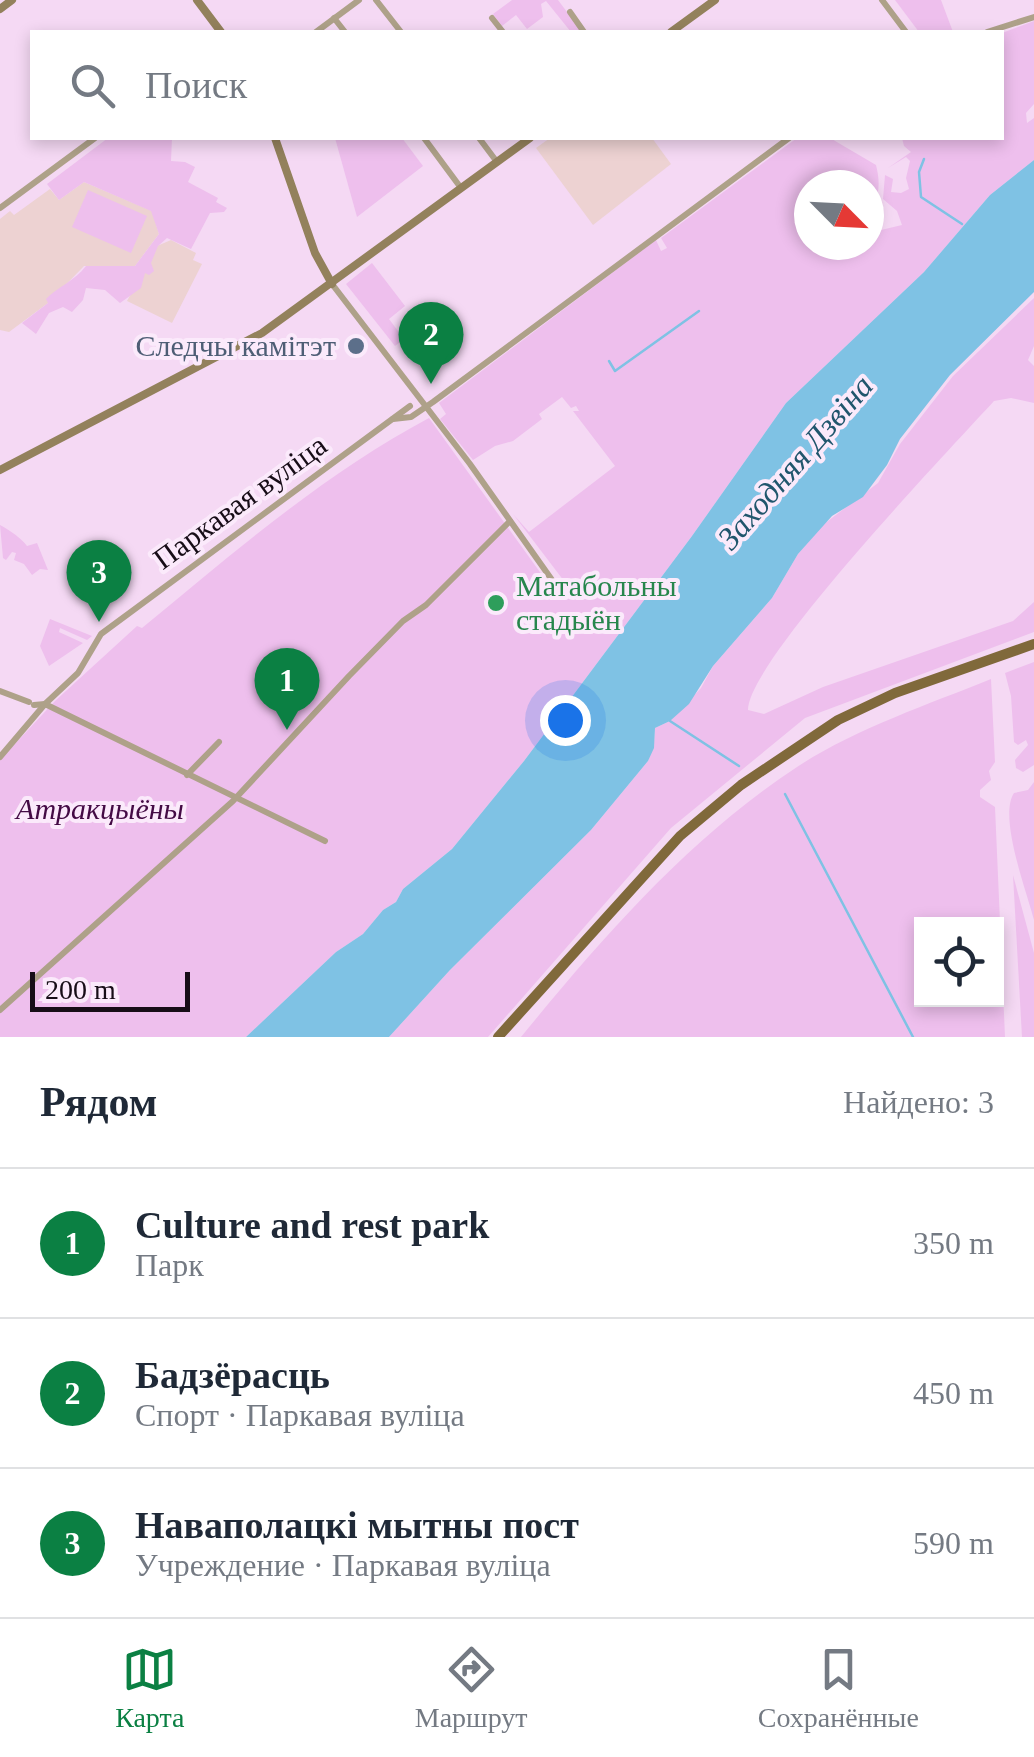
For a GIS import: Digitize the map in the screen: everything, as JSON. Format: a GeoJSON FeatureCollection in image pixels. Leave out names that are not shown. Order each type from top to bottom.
{"type":"FeatureCollection","features":[{"type":"Feature","properties":{"kind":"main road"},"geometry":{"type":"LineString","coordinates":[[0,9],[9,0]]}},
{"type":"Feature","properties":{"kind":"main road"},"geometry":{"type":"LineString","coordinates":[[197,0],[219,30]]}},
{"type":"Feature","properties":{"kind":"main road"},"geometry":{"type":"LineString","coordinates":[[675,30],[715,0]]}},
{"type":"Feature","properties":{"kind":"main road"},"geometry":{"type":"LineString","coordinates":[[276,140],[315,252],[332,284]]}},
{"type":"Feature","properties":{"kind":"main road"},"geometry":{"type":"LineString","coordinates":[[0,470],[262,334],[527,140]]}},
{"type":"Feature","properties":{"kind":"main road"},"geometry":{"type":"LineString","coordinates":[[498,1037],[680,836],[741,785],[838,720],[896,693],[1034,644]]}},
{"type":"Feature","properties":{"kind":"street"},"geometry":{"type":"LineString","coordinates":[[319,30],[358,0]]}},
{"type":"Feature","properties":{"kind":"street"},"geometry":{"type":"LineString","coordinates":[[376,0],[398,30]]}},
{"type":"Feature","properties":{"kind":"street"},"geometry":{"type":"LineString","coordinates":[[882,0],[904,30]]}},
{"type":"Feature","properties":{"kind":"street"},"geometry":{"type":"LineString","coordinates":[[570,12],[583,30]]}},
{"type":"Feature","properties":{"kind":"street"},"geometry":{"type":"LineString","coordinates":[[993,30],[1034,17]]}},
{"type":"Feature","properties":{"kind":"street"},"geometry":{"type":"LineString","coordinates":[[334,18],[343,30]]}},
{"type":"Feature","properties":{"kind":"street"},"geometry":{"type":"LineString","coordinates":[[492,18],[501,30]]}},
{"type":"Feature","properties":{"kind":"street"},"geometry":{"type":"LineString","coordinates":[[0,208],[92,140]]}},
{"type":"Feature","properties":{"kind":"street"},"geometry":{"type":"LineString","coordinates":[[425,140],[461,188]]}},
{"type":"Feature","properties":{"kind":"street"},"geometry":{"type":"LineString","coordinates":[[480,140],[497,162]]}},
{"type":"Feature","properties":{"kind":"street","name":"Паркавая вуліца"},"geometry":{"type":"LineString","coordinates":[[392,420],[411,417],[426,407],[786,140]]}},
{"type":"Feature","properties":{"kind":"street"},"geometry":{"type":"LineString","coordinates":[[332,284],[557,587]]}},
{"type":"Feature","properties":{"kind":"street","name":"Паркавая вуліца"},"geometry":{"type":"LineString","coordinates":[[0,756],[45,704],[78,674],[101,634],[410,406]]}},
{"type":"Feature","properties":{"kind":"street"},"geometry":{"type":"LineString","coordinates":[[0,1010],[236,797],[362,662],[510,521]]}},
{"type":"Feature","properties":{"kind":"street"},"geometry":{"type":"LineString","coordinates":[[0,691],[31,704],[45,704],[325,841]]}},
{"type":"Feature","properties":{"kind":"street"},"geometry":{"type":"LineString","coordinates":[[186,775],[218,742]]}},
{"type":"Feature","properties":{"kind":"shaded area"},"geometry":{"type":"Polygon","coordinates":[[[547,140],[653,140],[671,164],[593,225],[536,148],[547,140]]]}},
{"type":"Feature","properties":{"kind":"shaded area"},"geometry":{"type":"Polygon","coordinates":[[[84,182],[152,211],[159,234],[135,266],[84,266],[48,303],[9,332],[0,330],[0,219],[10,211],[14,215],[50,189],[59,200],[84,182]]]}},
{"type":"Feature","properties":{"kind":"shaded area"},"geometry":{"type":"Polygon","coordinates":[[[171,240],[196,253],[193,260],[202,264],[172,323],[127,301],[157,246],[171,240]]]}},
{"type":"Feature","properties":{"kind":"green space"},"geometry":{"type":"Polygon","coordinates":[[[512,0],[558,0],[580,30],[569,30],[546,1],[541,4],[543,17],[527,29],[516,15],[502,26],[493,14],[512,0]]]}},
{"type":"Feature","properties":{"kind":"green space"},"geometry":{"type":"Polygon","coordinates":[[[895,0],[941,0],[952,30],[918,30],[895,0]]]}},
{"type":"Feature","properties":{"kind":"green space","name":"Атракцыёны"},"geometry":{"type":"Polygon","coordinates":[[[1034,21],[1034,104],[1026,113],[1027,123],[1034,118],[1034,160],[990,195],[924,272],[786,403],[524,761],[452,849],[403,889],[396,902],[383,910],[363,934],[336,952],[246,1037],[0,1037],[0,760],[55,701],[137,626],[142,628],[280,516],[353,464],[429,418],[555,593],[562,597],[567,593],[564,581],[513,514],[529,532],[615,466],[573,411],[579,411],[576,406],[571,408],[562,397],[539,414],[542,419],[513,441],[495,446],[473,460],[440,419],[446,414],[439,403],[656,240],[661,251],[667,248],[661,238],[794,140],[833,140],[876,165],[877,170],[794,170],[794,260],[884,260],[884,229],[902,225],[897,211],[884,200],[885,175],[893,179],[891,192],[909,189],[906,178],[910,161],[906,157],[888,168],[911,152],[902,140],[1004,140],[1004,32],[1034,21]]]}},
{"type":"Feature","properties":{"kind":"green space"},"geometry":{"type":"Polygon","coordinates":[[[105,140],[172,140],[171,161],[195,167],[188,182],[218,198],[216,202],[227,208],[210,213],[191,249],[167,238],[158,246],[151,263],[154,271],[145,273],[141,288],[120,303],[105,290],[86,288],[83,300],[72,312],[63,307],[49,313],[36,334],[22,323],[48,303],[50,295],[86,266],[135,266],[159,234],[151,211],[84,182],[59,200],[47,184],[105,140]]]}},
{"type":"Feature","properties":{"kind":"green space"},"geometry":{"type":"Polygon","coordinates":[[[336,140],[404,140],[423,166],[357,217],[336,140]]]}},
{"type":"Feature","properties":{"kind":"green space"},"geometry":{"type":"Polygon","coordinates":[[[88,190],[147,216],[131,253],[72,227],[88,190]]]}},
{"type":"Feature","properties":{"kind":"green space"},"geometry":{"type":"Polygon","coordinates":[[[372,263],[405,306],[389,319],[404,339],[395,346],[346,284],[372,263]]]}},
{"type":"Feature","properties":{"kind":"green space"},"geometry":{"type":"Polygon","coordinates":[[[1034,298],[1034,346],[1028,360],[1034,366],[1034,403],[1011,398],[994,401],[814,604],[780,648],[757,685],[748,710],[764,714],[823,687],[1013,621],[1034,602],[1034,632],[805,718],[671,828],[488,1037],[389,1037],[450,970],[591,830],[648,761],[655,728],[670,721],[701,688],[713,666],[772,598],[798,554],[824,524],[878,483],[900,444],[953,376],[1034,298]]]}},
{"type":"Feature","properties":{"kind":"green space"},"geometry":{"type":"Polygon","coordinates":[[[0,525],[27,546],[37,543],[48,570],[40,569],[32,575],[24,564],[14,560],[16,553],[3,558],[0,525]]]}},
{"type":"Feature","properties":{"kind":"green space"},"geometry":{"type":"Polygon","coordinates":[[[50,619],[92,636],[87,640],[60,628],[59,632],[83,643],[49,666],[40,646],[50,619]]]}},
{"type":"Feature","properties":{"kind":"green space"},"geometry":{"type":"Polygon","coordinates":[[[1034,662],[1034,765],[1023,772],[1016,768],[1015,760],[1028,745],[1026,740],[1018,745],[1014,742],[1005,673],[1034,662]]]}},
{"type":"Feature","properties":{"kind":"green space"},"geometry":{"type":"Polygon","coordinates":[[[991,679],[995,762],[989,771],[991,780],[980,790],[980,797],[995,807],[1000,917],[914,917],[914,1007],[1004,1007],[1005,1037],[521,1037],[649,892],[720,825],[797,767],[892,719],[991,679]]]}},
{"type":"Feature","properties":{"kind":"green space"},"geometry":{"type":"Polygon","coordinates":[[[1034,782],[1034,920],[1009,819],[1014,793],[1028,790],[1034,782]]]}},
{"type":"Feature","properties":{"kind":"green space"},"geometry":{"type":"Polygon","coordinates":[[[1013,875],[1034,953],[1034,1037],[1022,1037],[1013,875]]]}},
{"type":"Feature","properties":{"kind":"water","name":"Заходняя Дзвіна"},"geometry":{"type":"Polygon","coordinates":[[[1034,160],[1034,292],[950,375],[900,439],[887,465],[863,497],[832,516],[798,554],[772,598],[713,666],[689,704],[655,728],[654,748],[648,761],[591,830],[450,970],[389,1037],[246,1037],[336,952],[363,934],[383,910],[396,902],[403,889],[452,849],[524,761],[786,403],[924,272],[990,195],[1034,160]]]}},
{"type":"Feature","properties":{"kind":"waterway"},"geometry":{"type":"LineString","coordinates":[[924,159],[919,172],[921,197],[962,224]]}},
{"type":"Feature","properties":{"kind":"waterway"},"geometry":{"type":"LineString","coordinates":[[609,361],[615,371],[699,311]]}},
{"type":"Feature","properties":{"kind":"waterway"},"geometry":{"type":"LineString","coordinates":[[670,721],[739,766]]}},
{"type":"Feature","properties":{"kind":"waterway"},"geometry":{"type":"LineString","coordinates":[[785,794],[913,1037]]}},
{"type":"Feature","properties":{"kind":"place","name":"Следчы камітэт"},"geometry":{"type":"Point","coordinates":[356,346]}},
{"type":"Feature","properties":{"kind":"place","name":"Бадзёрасць"},"geometry":{"type":"Point","coordinates":[431,384]}},
{"type":"Feature","properties":{"kind":"place","name":"Матабольны стадыён"},"geometry":{"type":"Point","coordinates":[496,603]}},
{"type":"Feature","properties":{"kind":"place","name":"Наваполацкі мытны пост"},"geometry":{"type":"Point","coordinates":[99,622]}},
{"type":"Feature","properties":{"kind":"place","name":"Culture and rest park"},"geometry":{"type":"Point","coordinates":[287,730]}}]}
